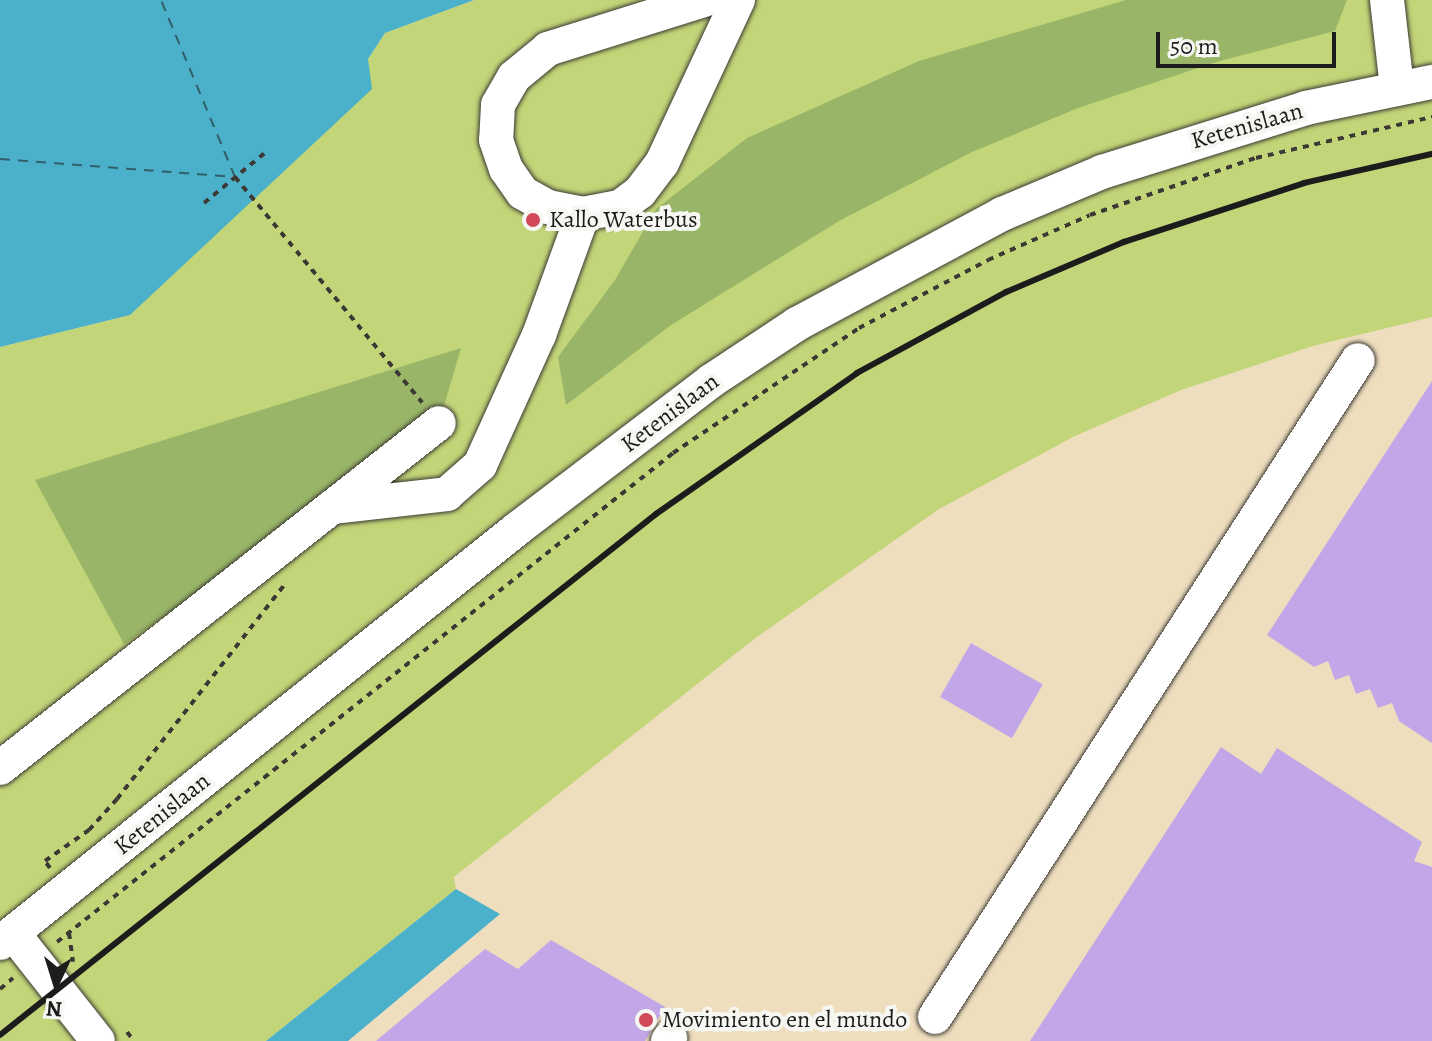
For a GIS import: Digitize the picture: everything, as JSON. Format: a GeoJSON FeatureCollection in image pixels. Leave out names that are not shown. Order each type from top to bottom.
{"type":"FeatureCollection","features":[{"type":"Feature","properties":{"kind":"street"},"geometry":{"type":"LineString","coordinates":[[704,0],[548,49],[514,77],[498,105],[496,140],[506,169],[523,193],[548,207],[583,214],[620,207],[640,192],[662,163],[738,0]]}},
{"type":"Feature","properties":{"kind":"street"},"geometry":{"type":"LineString","coordinates":[[1387,0],[1397,88]]}},
{"type":"Feature","properties":{"kind":"street","name":"Ketenislaan"},"geometry":{"type":"LineString","coordinates":[[98,1041],[34,961],[6,938],[529,520],[711,381],[797,324],[1002,214],[1102,172],[1250,124],[1432,82]]}},
{"type":"Feature","properties":{"kind":"street"},"geometry":{"type":"LineString","coordinates":[[331,507],[447,494],[480,465],[539,335],[583,214]]}},
{"type":"Feature","properties":{"kind":"street"},"geometry":{"type":"LineString","coordinates":[[935,1017],[1358,360]]}},
{"type":"Feature","properties":{"kind":"street"},"geometry":{"type":"LineString","coordinates":[[0,768],[439,423]]}},
{"type":"Feature","properties":{"kind":"path"},"geometry":{"type":"LineString","coordinates":[[0,989],[661,462],[859,328],[988,260],[1103,210],[1256,158],[1432,117]]}},
{"type":"Feature","properties":{"kind":"path"},"geometry":{"type":"LineString","coordinates":[[204,203],[267,151]]}},
{"type":"Feature","properties":{"kind":"path"},"geometry":{"type":"LineString","coordinates":[[235,177],[439,423]]}},
{"type":"Feature","properties":{"kind":"path"},"geometry":{"type":"LineString","coordinates":[[86,919],[45,861],[89,830],[117,799],[287,580]]}},
{"type":"Feature","properties":{"kind":"green space"},"geometry":{"type":"Polygon","coordinates":[[[474,0],[1432,0],[1432,317],[1313,346],[1181,390],[1075,436],[939,509],[754,639],[454,877],[456,889],[266,1041],[0,1041],[0,347],[130,315],[368,74],[368,59],[385,33],[474,0]]]}},
{"type":"Feature","properties":{"kind":"green space"},"geometry":{"type":"Polygon","coordinates":[[[1126,0],[1347,0],[1335,31],[1216,62],[1078,108],[972,152],[839,221],[671,325],[566,405],[558,357],[615,280],[656,209],[747,138],[919,61],[1126,0]]]}},
{"type":"Feature","properties":{"kind":"green space"},"geometry":{"type":"Polygon","coordinates":[[[461,348],[439,423],[124,644],[35,480],[461,348]]]}},
{"type":"Feature","properties":{"kind":"water"},"geometry":{"type":"Polygon","coordinates":[[[0,0],[474,0],[385,33],[368,59],[372,89],[130,315],[0,347],[0,0]]]}},
{"type":"Feature","properties":{"kind":"water"},"geometry":{"type":"Polygon","coordinates":[[[456,889],[500,914],[348,1041],[266,1041],[456,889]]]}},
{"type":"Feature","properties":{"kind":"building"},"geometry":{"type":"Polygon","coordinates":[[[1432,381],[1432,743],[1399,721],[1392,703],[1378,708],[1370,689],[1356,694],[1349,675],[1335,680],[1328,661],[1314,667],[1267,635],[1432,381]]]}},
{"type":"Feature","properties":{"kind":"building"},"geometry":{"type":"Polygon","coordinates":[[[971,643],[1043,684],[1012,738],[940,697],[971,643]]]}},
{"type":"Feature","properties":{"kind":"building"},"geometry":{"type":"Polygon","coordinates":[[[1221,747],[1261,774],[1277,748],[1422,842],[1414,861],[1432,867],[1432,1041],[1030,1041],[1221,747]]]}},
{"type":"Feature","properties":{"kind":"building"},"geometry":{"type":"Polygon","coordinates":[[[551,940],[665,1007],[645,1041],[376,1041],[485,949],[518,969],[551,940]]]}},
{"type":"Feature","properties":{"kind":"ferry route"},"geometry":{"type":"LineString","coordinates":[[0,159],[235,177],[161,0]]}},
{"type":"Feature","properties":{"kind":"railway"},"geometry":{"type":"LineString","coordinates":[[0,1035],[656,514],[857,373],[1006,292],[1124,242],[1304,183],[1432,154]]}},
{"type":"Feature","properties":{"kind":"place","name":"Kallo Waterbus"},"geometry":{"type":"Point","coordinates":[533,220]}},
{"type":"Feature","properties":{"kind":"place","name":"Movimiento en el mundo"},"geometry":{"type":"Point","coordinates":[646,1020]}}]}
